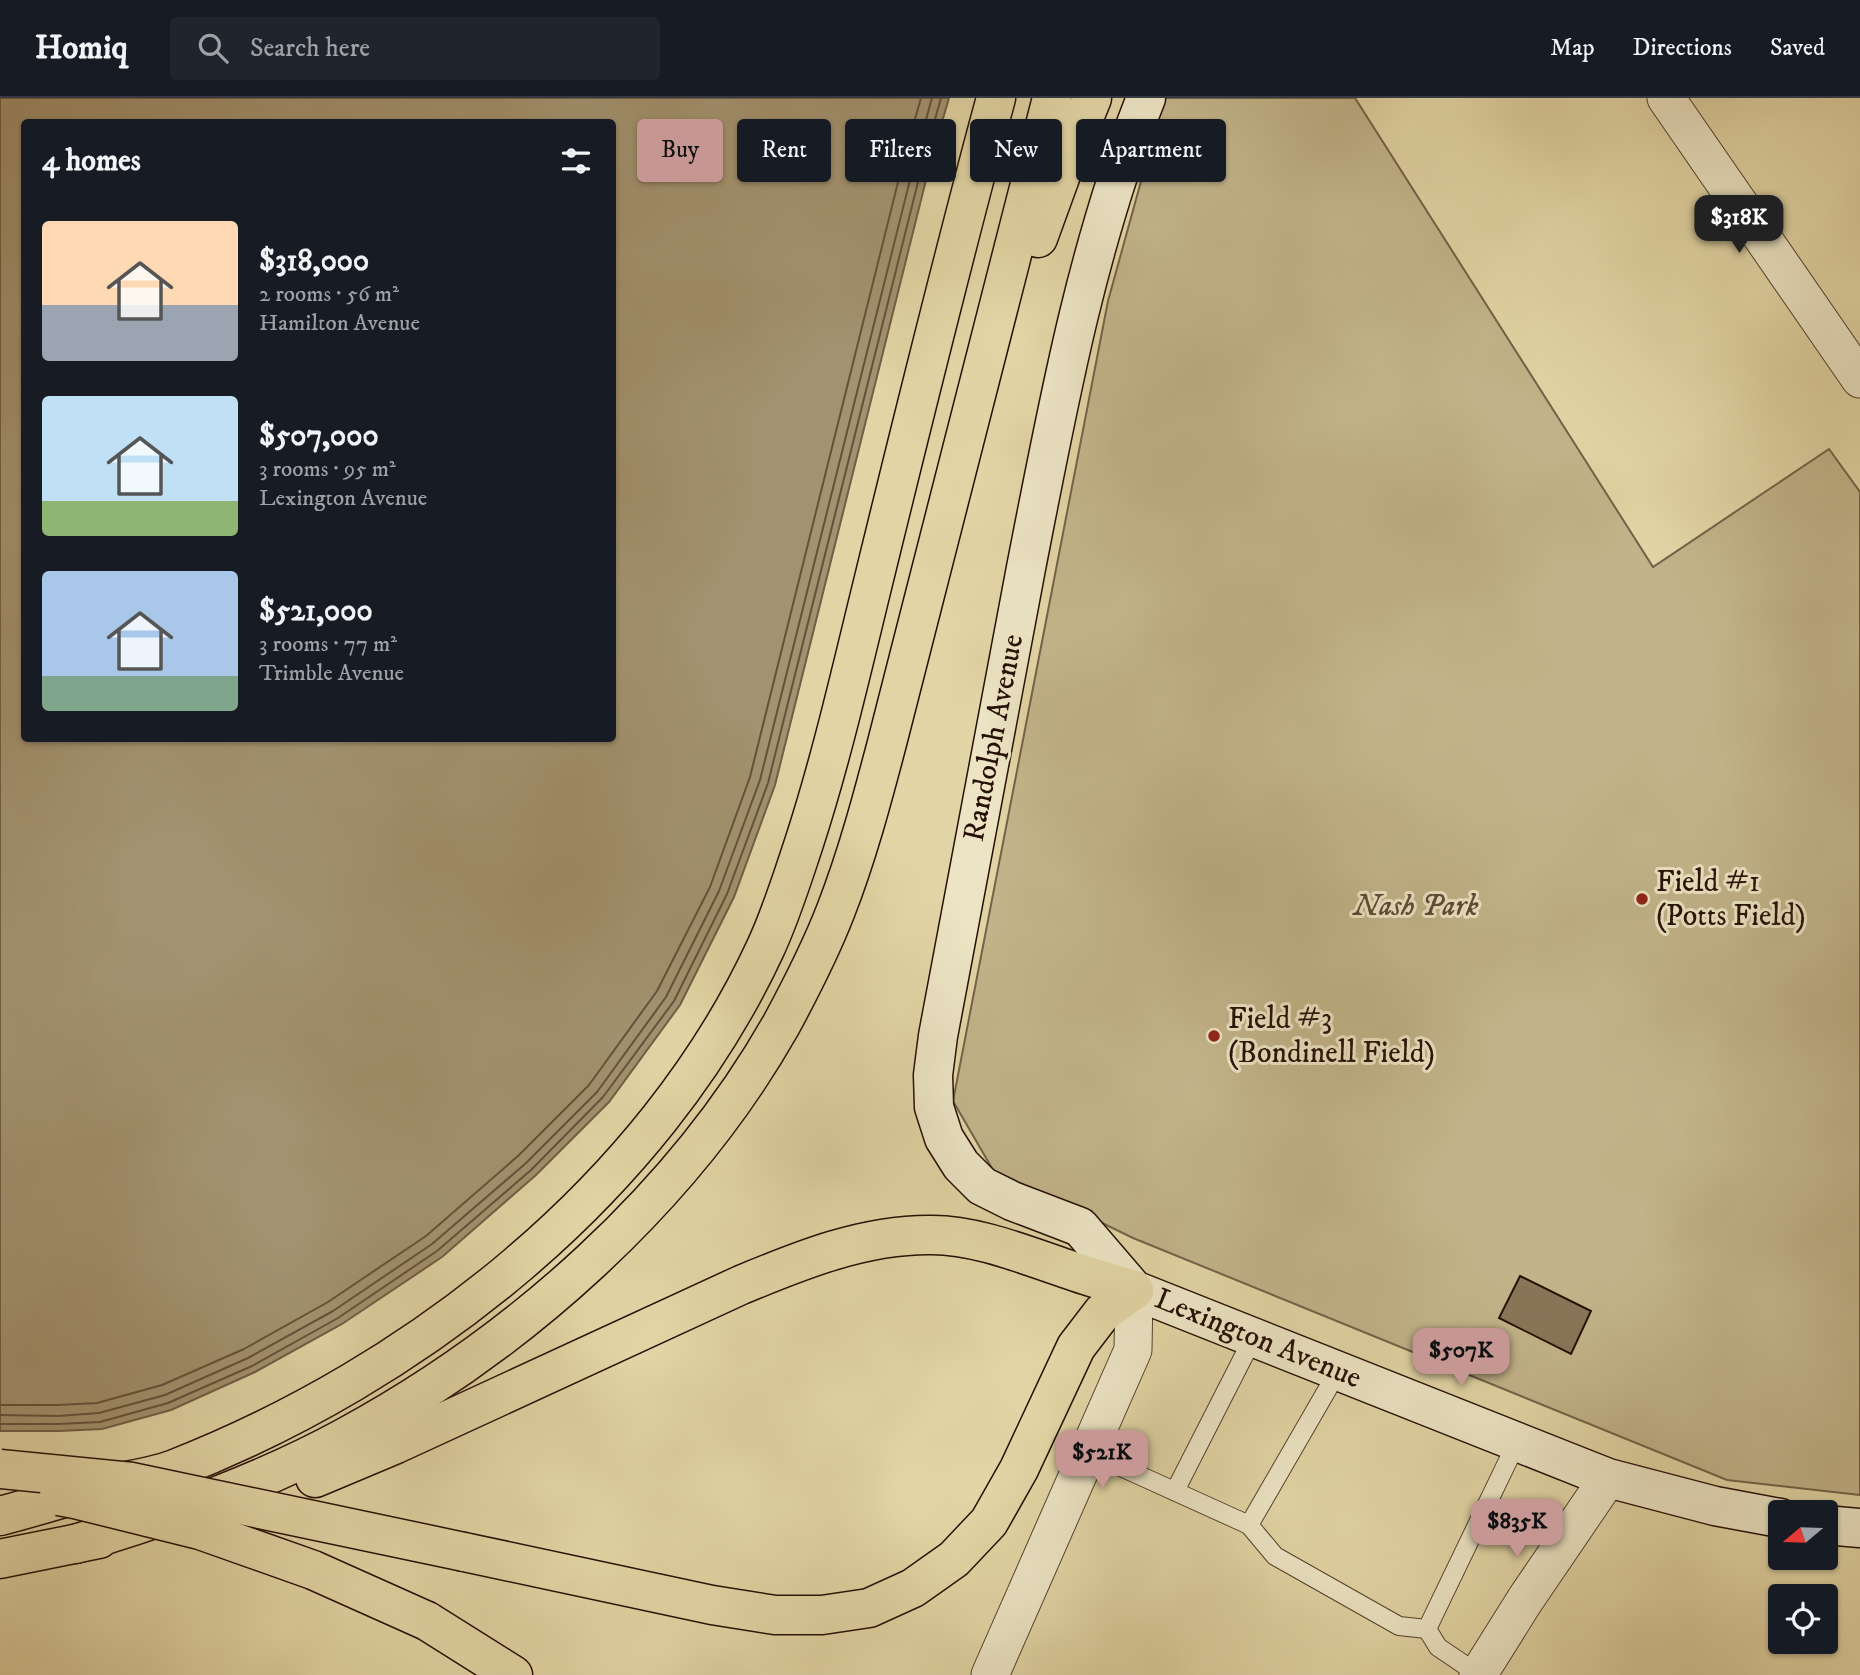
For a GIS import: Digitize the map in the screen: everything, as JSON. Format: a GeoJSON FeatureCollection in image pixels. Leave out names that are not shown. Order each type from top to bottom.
{"type":"FeatureCollection","features":[{"type":"Feature","properties":{"kind":"highway"},"geometry":{"type":"LineString","coordinates":[[0,1516],[165,1472],[271,1426],[324,1399],[377,1367],[471,1302],[525,1257],[605,1181],[678,1095],[730,1013],[764,950],[788,894],[836,736],[917,401],[996,98]]}},
{"type":"Feature","properties":{"kind":"highway"},"geometry":{"type":"LineString","coordinates":[[75,1544],[131,1527],[236,1488],[343,1438],[452,1373],[500,1338],[593,1259],[629,1224],[679,1170],[748,1078],[781,1024],[808,972],[835,912],[864,831],[1052,98]]}},
{"type":"Feature","properties":{"kind":"highway"},"geometry":{"type":"LineString","coordinates":[[887,743],[1037,243],[1092,98]]}},
{"type":"Feature","properties":{"kind":"highway"},"geometry":{"type":"LineString","coordinates":[[0,1559],[148,1529],[270,1494],[331,1472],[741,1285],[794,1263],[886,1238],[933,1235],[978,1241],[1133,1290]]}},
{"type":"Feature","properties":{"kind":"highway"},"geometry":{"type":"LineString","coordinates":[[0,1469],[132,1482],[712,1605],[775,1615],[822,1615],[869,1608],[913,1588],[954,1559],[989,1522],[1019,1469],[1076,1347],[1102,1313],[1133,1290]]}},
{"type":"Feature","properties":{"kind":"highway"},"geometry":{"type":"LineString","coordinates":[[0,1488],[75,1499],[200,1530],[313,1570],[427,1621],[513,1675]]}},
{"type":"Feature","properties":{"kind":"street","name":"Randolph Avenue"},"geometry":{"type":"LineString","coordinates":[[1133,1290],[1080,1227],[1012,1201],[982,1186],[961,1165],[944,1138],[934,1107],[933,1075],[938,1036],[1052,433],[1088,275],[1109,200],[1146,98]]}},
{"type":"Feature","properties":{"kind":"street"},"geometry":{"type":"LineString","coordinates":[[1671,100],[1860,379]]}},
{"type":"Feature","properties":{"kind":"street","name":"Lexington Avenue"},"geometry":{"type":"LineString","coordinates":[[1133,1290],[1608,1478],[1715,1506],[1768,1516]]}},
{"type":"Feature","properties":{"kind":"street"},"geometry":{"type":"LineString","coordinates":[[990,1675],[1132,1350],[1133,1290]]}},
{"type":"Feature","properties":{"kind":"street"},"geometry":{"type":"LineString","coordinates":[[1478,1675],[1608,1478]]}},
{"type":"Feature","properties":{"kind":"street"},"geometry":{"type":"LineString","coordinates":[[1838,1526],[1860,1528]]}},
{"type":"Feature","properties":{"kind":"lane"},"geometry":{"type":"LineString","coordinates":[[1175,1491],[1253,1338]]}},
{"type":"Feature","properties":{"kind":"lane"},"geometry":{"type":"LineString","coordinates":[[1249,1525],[1338,1371]]}},
{"type":"Feature","properties":{"kind":"lane"},"geometry":{"type":"LineString","coordinates":[[1427,1629],[1517,1442]]}},
{"type":"Feature","properties":{"kind":"lane"},"geometry":{"type":"LineString","coordinates":[[1088,1451],[1249,1525],[1275,1556],[1399,1626],[1427,1629]]}},
{"type":"Feature","properties":{"kind":"lane"},"geometry":{"type":"LineString","coordinates":[[1427,1629],[1438,1647],[1478,1675]]}},
{"type":"Feature","properties":{"kind":"green space","name":"Nash Park"},"geometry":{"type":"Polygon","coordinates":[[[1164,98],[1355,98],[1653,567],[1829,449],[1860,492],[1860,1495],[1727,1480],[1133,1238],[993,1170],[953,1101],[1108,301],[1141,182],[1226,182],[1226,119],[1158,119],[1164,98]]]}},
{"type":"Feature","properties":{"kind":"water"},"geometry":{"type":"Polygon","coordinates":[[[0,98],[949,98],[943,119],[845,119],[845,182],[926,182],[775,785],[734,897],[680,1005],[609,1102],[536,1175],[442,1257],[342,1324],[255,1372],[171,1410],[102,1429],[0,1431],[0,98]]]}},
{"type":"Feature","properties":{"kind":"building"},"geometry":{"type":"Polygon","coordinates":[[[1520,1276],[1591,1311],[1571,1354],[1499,1318],[1520,1276]]]}},
{"type":"Feature","properties":{"kind":"place","name":"Field #1 (Potts Field)"},"geometry":{"type":"Point","coordinates":[1642,899]}},
{"type":"Feature","properties":{"kind":"place","name":"Field #3 (Bondinell Field)"},"geometry":{"type":"Point","coordinates":[1214,1036]}}]}
